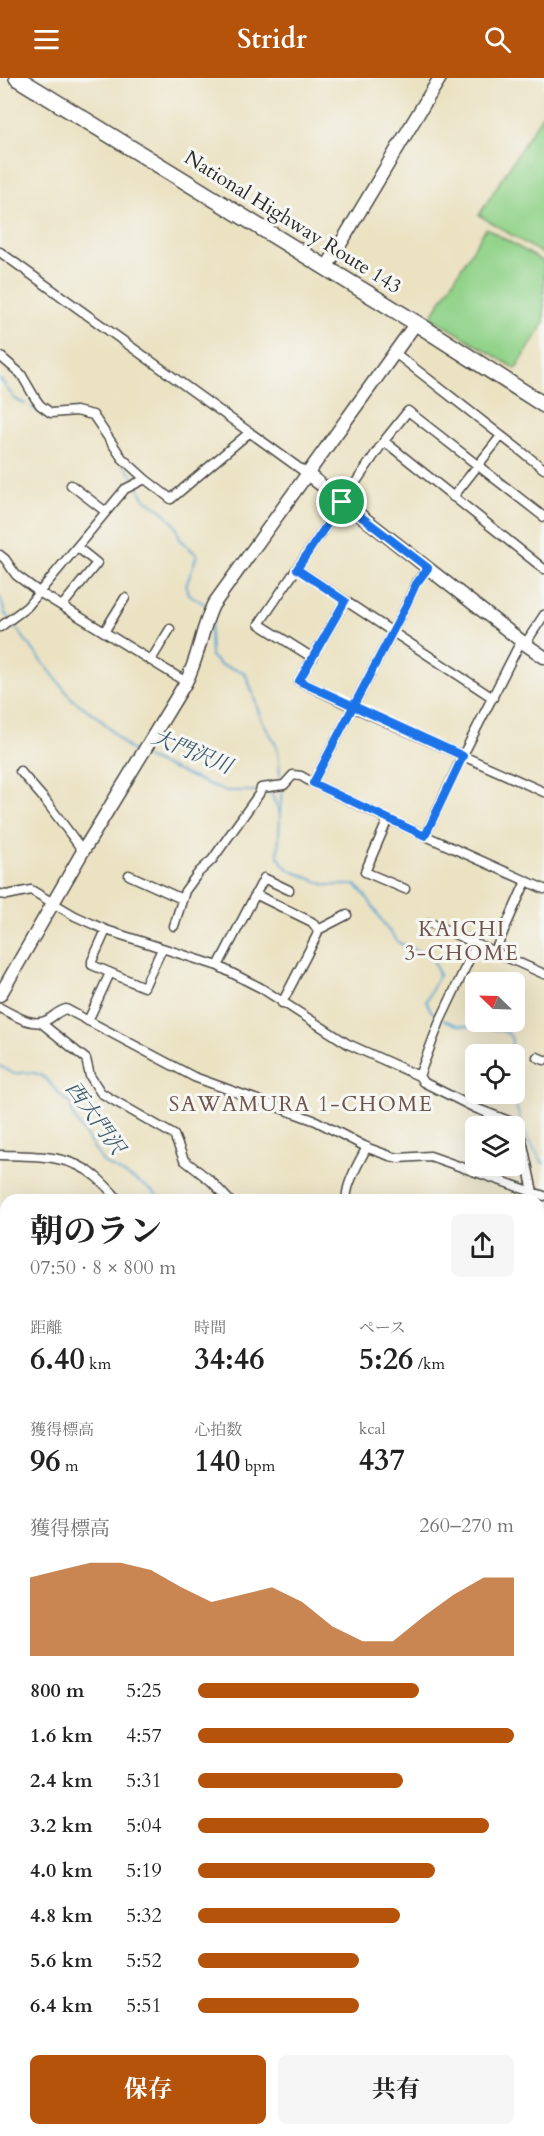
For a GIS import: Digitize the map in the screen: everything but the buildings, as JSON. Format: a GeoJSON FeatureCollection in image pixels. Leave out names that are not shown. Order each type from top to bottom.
{"type":"FeatureCollection","features":[{"type":"Feature","properties":{"kind":"highway","name":"National Highway Route 143"},"geometry":{"type":"LineString","coordinates":[[17,78],[416,323],[544,405]]}},
{"type":"Feature","properties":{"kind":"street"},"geometry":{"type":"LineString","coordinates":[[326,268],[364,208],[382,171],[440,78]]}},
{"type":"Feature","properties":{"kind":"street"},"geometry":{"type":"LineString","coordinates":[[0,252],[306,473],[544,657]]}},
{"type":"Feature","properties":{"kind":"street"},"geometry":{"type":"LineString","coordinates":[[0,995],[83,851],[186,681],[198,653],[212,608],[306,473],[416,323]]}},
{"type":"Feature","properties":{"kind":"street"},"geometry":{"type":"LineString","coordinates":[[395,353],[544,469]]}},
{"type":"Feature","properties":{"kind":"street"},"geometry":{"type":"LineString","coordinates":[[0,356],[21,374],[40,405],[51,413],[76,411],[93,416],[122,458],[145,480],[171,499],[250,432]]}},
{"type":"Feature","properties":{"kind":"street"},"geometry":{"type":"LineString","coordinates":[[312,658],[259,624],[384,441],[408,411],[544,517]]}},
{"type":"Feature","properties":{"kind":"street"},"geometry":{"type":"LineString","coordinates":[[453,497],[501,436]]}},
{"type":"Feature","properties":{"kind":"street"},"geometry":{"type":"LineString","coordinates":[[384,441],[544,569]]}},
{"type":"Feature","properties":{"kind":"street"},"geometry":{"type":"LineString","coordinates":[[6,622],[27,607],[125,489],[145,480]]}},
{"type":"Feature","properties":{"kind":"street"},"geometry":{"type":"LineString","coordinates":[[71,485],[106,512]]}},
{"type":"Feature","properties":{"kind":"street"},"geometry":{"type":"LineString","coordinates":[[62,606],[97,563],[77,547]]}},
{"type":"Feature","properties":{"kind":"street"},"geometry":{"type":"LineString","coordinates":[[0,555],[16,575],[39,592],[186,681]]}},
{"type":"Feature","properties":{"kind":"street"},"geometry":{"type":"LineString","coordinates":[[313,783],[416,584],[428,568]]}},
{"type":"Feature","properties":{"kind":"street"},"geometry":{"type":"LineString","coordinates":[[297,569],[493,698]]}},
{"type":"Feature","properties":{"kind":"street"},"geometry":{"type":"LineString","coordinates":[[104,632],[125,598]]}},
{"type":"Feature","properties":{"kind":"street"},"geometry":{"type":"LineString","coordinates":[[345,601],[299,681],[544,792]]}},
{"type":"Feature","properties":{"kind":"street"},"geometry":{"type":"LineString","coordinates":[[425,836],[493,698],[523,643],[544,615]]}},
{"type":"Feature","properties":{"kind":"street"},"geometry":{"type":"LineString","coordinates":[[151,660],[170,629]]}},
{"type":"Feature","properties":{"kind":"street"},"geometry":{"type":"LineString","coordinates":[[20,771],[83,851]]}},
{"type":"Feature","properties":{"kind":"street"},"geometry":{"type":"LineString","coordinates":[[174,926],[185,891],[199,872],[212,860],[261,788],[284,785],[293,775],[301,776],[388,819],[544,889]]}},
{"type":"Feature","properties":{"kind":"street"},"geometry":{"type":"LineString","coordinates":[[388,819],[365,872],[405,889]]}},
{"type":"Feature","properties":{"kind":"street"},"geometry":{"type":"LineString","coordinates":[[129,875],[182,899]]}},
{"type":"Feature","properties":{"kind":"street"},"geometry":{"type":"LineString","coordinates":[[218,966],[264,878],[288,890]]}},
{"type":"Feature","properties":{"kind":"street"},"geometry":{"type":"LineString","coordinates":[[494,953],[526,881]]}},
{"type":"Feature","properties":{"kind":"street"},"geometry":{"type":"LineString","coordinates":[[0,904],[2,894],[31,890],[75,916],[106,930],[162,950],[218,966],[261,988],[348,1044],[419,1076],[423,1082],[475,1108],[514,1123],[518,1127],[522,1140],[533,1192]]}},
{"type":"Feature","properties":{"kind":"street"},"geometry":{"type":"LineString","coordinates":[[255,894],[312,922],[318,930]]}},
{"type":"Feature","properties":{"kind":"street"},"geometry":{"type":"LineString","coordinates":[[282,1003],[318,930],[347,915]]}},
{"type":"Feature","properties":{"kind":"street"},"geometry":{"type":"LineString","coordinates":[[430,923],[544,974]]}},
{"type":"Feature","properties":{"kind":"street"},"geometry":{"type":"LineString","coordinates":[[106,930],[92,965],[144,987],[162,950]]}},
{"type":"Feature","properties":{"kind":"street"},"geometry":{"type":"LineString","coordinates":[[419,1076],[441,1018],[476,945]]}},
{"type":"Feature","properties":{"kind":"street"},"geometry":{"type":"LineString","coordinates":[[88,1021],[110,974]]}},
{"type":"Feature","properties":{"kind":"street"},"geometry":{"type":"LineString","coordinates":[[0,1008],[30,1022],[47,1021],[59,1010],[66,1009],[194,1077],[316,1121],[366,1147],[399,1158],[430,1156],[538,1194]]}},
{"type":"Feature","properties":{"kind":"street"},"geometry":{"type":"LineString","coordinates":[[40,1022],[86,1059],[90,1076],[101,1093],[174,1135],[184,1160],[224,1194]]}},
{"type":"Feature","properties":{"kind":"street"},"geometry":{"type":"LineString","coordinates":[[346,1194],[366,1147]]}},
{"type":"Feature","properties":{"kind":"street"},"geometry":{"type":"LineString","coordinates":[[0,1155],[43,1156],[77,1164],[95,1176],[112,1194]]}},
{"type":"Feature","properties":{"kind":"green space"},"geometry":{"type":"Polygon","coordinates":[[[544,112],[544,255],[479,215],[544,112]]]}},
{"type":"Feature","properties":{"kind":"green space"},"geometry":{"type":"Polygon","coordinates":[[[486,228],[544,262],[544,323],[516,369],[431,317],[486,228]]]}},
{"type":"Feature","properties":{"kind":"waterway"},"geometry":{"type":"LineString","coordinates":[[0,379],[15,399],[25,404]]}},
{"type":"Feature","properties":{"kind":"waterway"},"geometry":{"type":"LineString","coordinates":[[31,407],[45,415],[50,415]]}},
{"type":"Feature","properties":{"kind":"waterway"},"geometry":{"type":"LineString","coordinates":[[61,416],[85,417],[105,440]]}},
{"type":"Feature","properties":{"kind":"waterway"},"geometry":{"type":"LineString","coordinates":[[123,464],[135,479]]}},
{"type":"Feature","properties":{"kind":"waterway"},"geometry":{"type":"LineString","coordinates":[[137,485],[144,498],[164,512],[176,526],[180,539],[197,555],[186,586],[188,594],[208,606]]}},
{"type":"Feature","properties":{"kind":"waterway","name":"大門沢川"},"geometry":{"type":"LineString","coordinates":[[0,596],[5,614],[9,618]]}},
{"type":"Feature","properties":{"kind":"waterway","name":"大門沢川"},"geometry":{"type":"LineString","coordinates":[[12,623],[72,699],[99,718],[128,748],[138,754]]}},
{"type":"Feature","properties":{"kind":"waterway"},"geometry":{"type":"LineString","coordinates":[[212,623],[211,656],[220,665],[244,672],[260,716],[278,749],[281,782]]}},
{"type":"Feature","properties":{"kind":"waterway","name":"大門沢川"},"geometry":{"type":"LineString","coordinates":[[146,758],[225,791],[256,791]]}},
{"type":"Feature","properties":{"kind":"waterway"},"geometry":{"type":"LineString","coordinates":[[280,813],[282,789]]}},
{"type":"Feature","properties":{"kind":"waterway","name":"大門沢川"},"geometry":{"type":"LineString","coordinates":[[262,792],[271,793],[280,814],[278,856],[283,864],[290,870],[326,885],[356,885],[399,943],[432,957],[439,975],[426,1001],[431,1011],[439,1017]]}},
{"type":"Feature","properties":{"kind":"waterway","name":"大門沢川"},"geometry":{"type":"LineString","coordinates":[[444,1020],[457,1025],[500,1030],[509,1034],[512,1044]]}},
{"type":"Feature","properties":{"kind":"waterway","name":"西大門沢"},"geometry":{"type":"LineString","coordinates":[[0,1066],[14,1074],[35,1073],[47,1080],[71,1104],[73,1116],[103,1162],[156,1194]]}},
{"type":"Feature","properties":{"kind":"waterway","name":"大門沢川"},"geometry":{"type":"LineString","coordinates":[[515,1104],[526,1137],[544,1164]]}},
{"type":"Feature","properties":{"kind":"district","name":"KAICHI 3-CHOME"},"geometry":{"type":"Point","coordinates":[462,941]}},
{"type":"Feature","properties":{"kind":"district","name":"SAWAMURA 1-CHOME"},"geometry":{"type":"Point","coordinates":[301,1104]}},
{"type":"Feature","properties":{"kind":"route"},"geometry":{"type":"LineString","coordinates":[[342,502],[297,569],[345,601],[299,681],[353,707],[463,756],[425,836],[313,783],[353,707],[392,631],[406,606],[416,584],[428,568],[342,502]]}}]}
